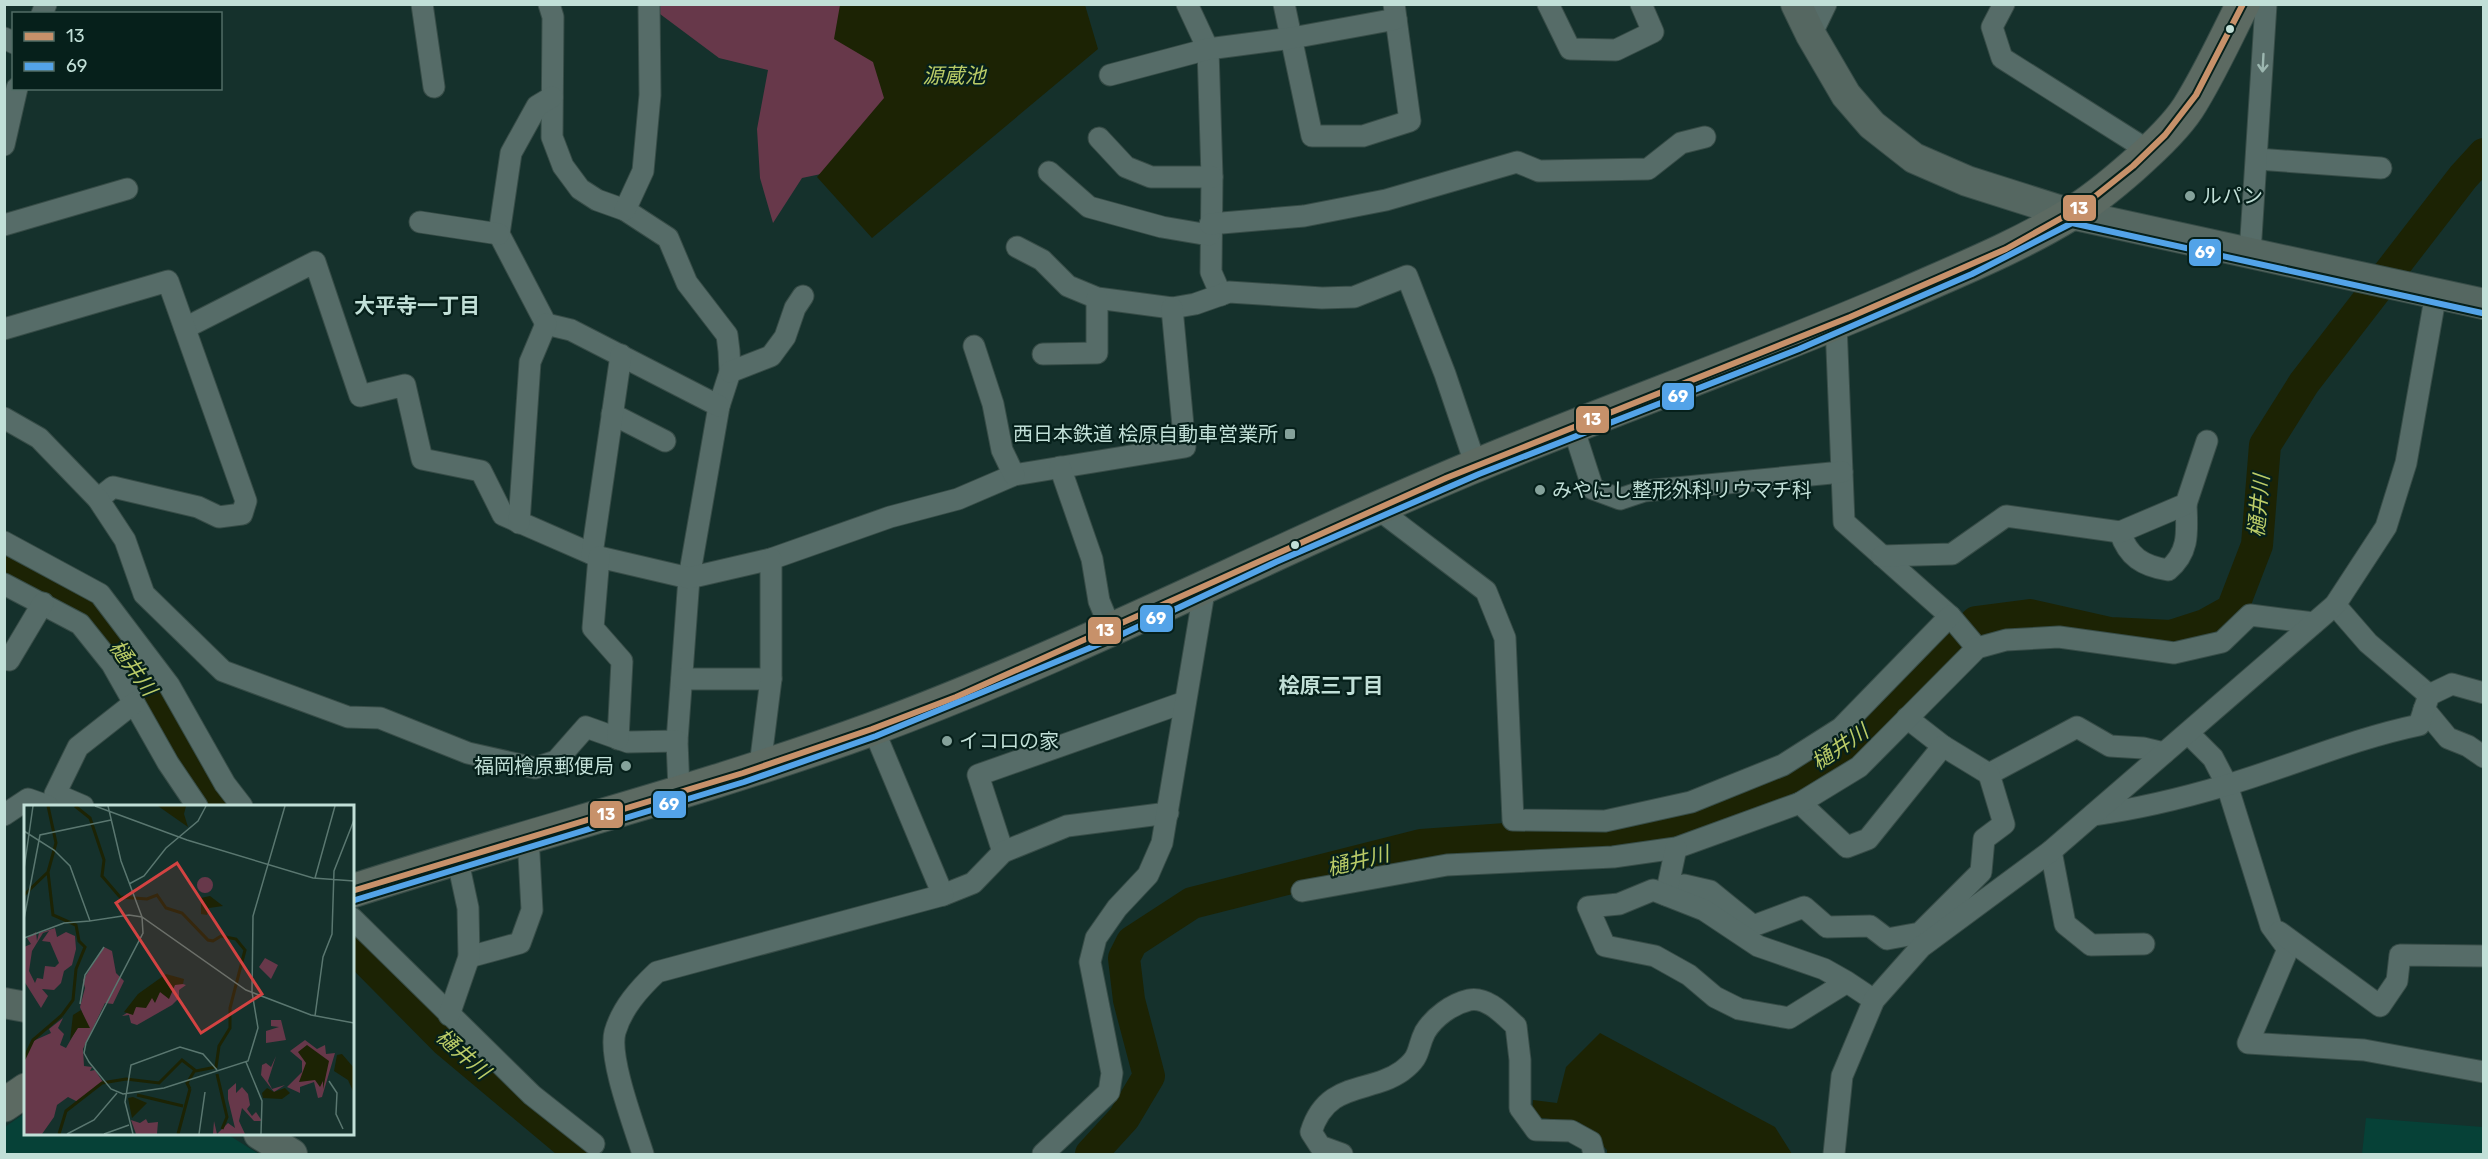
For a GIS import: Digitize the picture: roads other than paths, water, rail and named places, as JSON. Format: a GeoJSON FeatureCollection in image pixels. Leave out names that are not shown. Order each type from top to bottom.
{"type":"FeatureCollection","features":[{"type":"Feature","properties":{"kind":"main road"},"geometry":{"type":"LineString","coordinates":[[354,890],[873,729],[1111,630],[1272,554],[1476,466],[1836,324],[1968,266],[2071,214],[2149,151],[2184,114],[2243,4]]}},
{"type":"Feature","properties":{"kind":"main road"},"geometry":{"type":"LineString","coordinates":[[4,1105],[24,1091]]}},
{"type":"Feature","properties":{"kind":"street"},"geometry":{"type":"LineString","coordinates":[[422,4],[434,87]]}},
{"type":"Feature","properties":{"kind":"street"},"geometry":{"type":"LineString","coordinates":[[549,4],[553,16],[552,137],[562,166],[580,189],[597,200],[625,210],[668,238],[687,284],[727,335],[730,372],[719,406],[689,578],[677,741],[679,790]]}},
{"type":"Feature","properties":{"kind":"street"},"geometry":{"type":"LineString","coordinates":[[625,210],[643,171],[650,95],[649,4]]}},
{"type":"Feature","properties":{"kind":"street"},"geometry":{"type":"LineString","coordinates":[[1187,4],[1208,49],[1212,177],[1211,272],[1221,295]]}},
{"type":"Feature","properties":{"kind":"street"},"geometry":{"type":"LineString","coordinates":[[1110,75],[1208,49],[1292,38],[1395,12],[1410,121],[1363,136],[1312,136],[1292,38],[1284,4]]}},
{"type":"Feature","properties":{"kind":"street"},"geometry":{"type":"LineString","coordinates":[[1548,4],[1570,49],[1616,50],[1653,32],[1641,4]]}},
{"type":"Feature","properties":{"kind":"street"},"geometry":{"type":"LineString","coordinates":[[1796,4],[1811,35],[1846,94],[1872,125],[1914,158],[1967,181],[2071,214],[2484,304]]}},
{"type":"Feature","properties":{"kind":"street"},"geometry":{"type":"LineString","coordinates":[[1811,35],[1826,4]]}},
{"type":"Feature","properties":{"kind":"street"},"geometry":{"type":"LineString","coordinates":[[2004,4],[1992,27],[2002,58],[2149,151]]}},
{"type":"Feature","properties":{"kind":"street"},"geometry":{"type":"LineString","coordinates":[[2250,253],[2266,4]]}},
{"type":"Feature","properties":{"kind":"street"},"geometry":{"type":"LineString","coordinates":[[4,145],[17,90]]}},
{"type":"Feature","properties":{"kind":"street"},"geometry":{"type":"LineString","coordinates":[[552,97],[537,106],[511,153],[499,234],[546,324],[571,330],[719,406]]}},
{"type":"Feature","properties":{"kind":"street"},"geometry":{"type":"LineString","coordinates":[[1049,172],[1089,207],[1162,227],[1210,230],[1386,201],[1517,162],[1539,171],[1647,169],[1681,143],[1705,137]]}},
{"type":"Feature","properties":{"kind":"street"},"geometry":{"type":"LineString","coordinates":[[1099,138],[1126,167],[1152,177],[1212,177]]}},
{"type":"Feature","properties":{"kind":"street"},"geometry":{"type":"LineString","coordinates":[[2257,159],[2381,168]]}},
{"type":"Feature","properties":{"kind":"street"},"geometry":{"type":"LineString","coordinates":[[4,225],[127,189]]}},
{"type":"Feature","properties":{"kind":"street"},"geometry":{"type":"LineString","coordinates":[[420,222],[499,234]]}},
{"type":"Feature","properties":{"kind":"street"},"geometry":{"type":"LineString","coordinates":[[1017,247],[1042,260],[1068,286],[1097,298],[1172,308],[1195,304],[1229,292],[1322,298],[1354,297],[1407,276],[1445,374],[1476,466]]}},
{"type":"Feature","properties":{"kind":"street"},"geometry":{"type":"LineString","coordinates":[[185,328],[315,262],[360,396],[405,385],[422,459],[481,471],[503,515],[519,523],[596,556],[689,578],[771,559],[890,517],[958,499],[1014,475],[1185,447],[1172,308]]}},
{"type":"Feature","properties":{"kind":"street"},"geometry":{"type":"LineString","coordinates":[[4,329],[168,281],[246,501],[242,514],[219,517],[198,507],[113,487],[98,498]]}},
{"type":"Feature","properties":{"kind":"street"},"geometry":{"type":"LineString","coordinates":[[1834,1155],[1842,1076],[1874,1000],[1921,947],[2050,851],[2335,605],[2386,527],[2406,463],[2436,293]]}},
{"type":"Feature","properties":{"kind":"street"},"geometry":{"type":"LineString","coordinates":[[730,372],[771,356],[785,338],[792,315],[803,296]]}},
{"type":"Feature","properties":{"kind":"street"},"geometry":{"type":"LineString","coordinates":[[1043,354],[1097,353],[1097,298]]}},
{"type":"Feature","properties":{"kind":"street"},"geometry":{"type":"LineString","coordinates":[[519,523],[530,362],[546,324]]}},
{"type":"Feature","properties":{"kind":"street"},"geometry":{"type":"LineString","coordinates":[[1836,324],[1844,522],[1953,619],[1975,644]]}},
{"type":"Feature","properties":{"kind":"street"},"geometry":{"type":"LineString","coordinates":[[974,346],[993,405],[1002,450],[1014,475]]}},
{"type":"Feature","properties":{"kind":"street"},"geometry":{"type":"LineString","coordinates":[[618,739],[621,661],[593,628],[596,556],[621,355]]}},
{"type":"Feature","properties":{"kind":"street"},"geometry":{"type":"LineString","coordinates":[[612,414],[665,441]]}},
{"type":"Feature","properties":{"kind":"street"},"geometry":{"type":"LineString","coordinates":[[4,418],[39,438],[98,498],[125,540],[144,594],[223,671],[348,717],[380,718],[468,753],[535,768],[555,761],[586,727],[628,742],[677,741]]}},
{"type":"Feature","properties":{"kind":"street"},"geometry":{"type":"LineString","coordinates":[[1574,427],[1593,489],[1620,499],[1644,491],[1842,472]]}},
{"type":"Feature","properties":{"kind":"street"},"geometry":{"type":"LineString","coordinates":[[2120,531],[2125,546],[2147,566],[2168,570],[2180,560],[2187,536],[2186,504],[2207,441]]}},
{"type":"Feature","properties":{"kind":"street"},"geometry":{"type":"LineString","coordinates":[[1060,467],[1092,559],[1099,601],[1111,630]]}},
{"type":"Feature","properties":{"kind":"street"},"geometry":{"type":"LineString","coordinates":[[1882,556],[1952,554],[2006,516],[2120,531],[2186,504]]}},
{"type":"Feature","properties":{"kind":"street"},"geometry":{"type":"LineString","coordinates":[[1378,509],[1486,591],[1505,638],[1513,820],[1605,821],[1692,802],[1783,765],[1841,728],[1953,619]]}},
{"type":"Feature","properties":{"kind":"street"},"geometry":{"type":"LineString","coordinates":[[4,542],[100,594],[169,685],[225,784],[241,805]]}},
{"type":"Feature","properties":{"kind":"street"},"geometry":{"type":"LineString","coordinates":[[760,766],[771,679],[771,559]]}},
{"type":"Feature","properties":{"kind":"street"},"geometry":{"type":"LineString","coordinates":[[4,584],[80,624],[112,663],[168,763],[196,805]]}},
{"type":"Feature","properties":{"kind":"street"},"geometry":{"type":"LineString","coordinates":[[1043,1155],[1109,1092],[1112,1073],[1090,963],[1096,938],[1117,908],[1148,875],[1162,843],[1205,586]]}},
{"type":"Feature","properties":{"kind":"street"},"geometry":{"type":"LineString","coordinates":[[4,657],[9,660],[43,603]]}},
{"type":"Feature","properties":{"kind":"street"},"geometry":{"type":"LineString","coordinates":[[2335,605],[2368,643],[2427,702],[2448,738],[2468,746],[2484,757]]}},
{"type":"Feature","properties":{"kind":"street"},"geometry":{"type":"LineString","coordinates":[[1302,891],[1448,865],[1613,857],[1676,848],[1800,803],[1859,767],[1975,644],[2059,637],[2174,653],[2222,642],[2250,615],[2314,623]]}},
{"type":"Feature","properties":{"kind":"street"},"geometry":{"type":"LineString","coordinates":[[682,679],[771,679]]}},
{"type":"Feature","properties":{"kind":"street"},"geometry":{"type":"LineString","coordinates":[[2093,815],[2129,810],[2227,785],[2372,735],[2419,725],[2427,702],[2452,684],[2484,693]]}},
{"type":"Feature","properties":{"kind":"street"},"geometry":{"type":"LineString","coordinates":[[1003,852],[978,775],[1185,702]]}},
{"type":"Feature","properties":{"kind":"street"},"geometry":{"type":"LineString","coordinates":[[77,805],[55,794],[78,747],[134,703]]}},
{"type":"Feature","properties":{"kind":"street"},"geometry":{"type":"LineString","coordinates":[[1847,982],[1789,1018],[1739,1009],[1715,997],[1689,975],[1655,956],[1605,946],[1588,907],[1619,904],[1653,890],[1710,891],[1753,926],[1804,908],[1827,927],[1870,926],[1887,939],[1920,933],[1981,872],[1984,839],[2004,824],[1989,774],[1942,746],[1907,718]]}},
{"type":"Feature","properties":{"kind":"street"},"geometry":{"type":"LineString","coordinates":[[1989,774],[2077,727],[2110,746],[2143,748],[2164,753]]}},
{"type":"Feature","properties":{"kind":"street"},"geometry":{"type":"LineString","coordinates":[[873,729],[943,895]]}},
{"type":"Feature","properties":{"kind":"street"},"geometry":{"type":"LineString","coordinates":[[2188,733],[2213,758],[2227,785],[2271,926],[2288,950],[2248,1043],[2364,1050],[2484,1072]]}},
{"type":"Feature","properties":{"kind":"street"},"geometry":{"type":"LineString","coordinates":[[1800,803],[1847,847],[1868,839],[1942,746]]}},
{"type":"Feature","properties":{"kind":"street"},"geometry":{"type":"LineString","coordinates":[[4,815],[28,799],[43,805]]}},
{"type":"Feature","properties":{"kind":"street"},"geometry":{"type":"LineString","coordinates":[[644,1155],[619,1078],[614,1034],[632,997],[657,972],[943,895],[973,883],[1003,852],[1067,826],[1168,813]]}},
{"type":"Feature","properties":{"kind":"street"},"geometry":{"type":"LineString","coordinates":[[470,957],[520,944],[532,910],[528,836]]}},
{"type":"Feature","properties":{"kind":"street"},"geometry":{"type":"LineString","coordinates":[[1675,890],[1676,848]]}},
{"type":"Feature","properties":{"kind":"street"},"geometry":{"type":"LineString","coordinates":[[2050,851],[2065,924],[2091,945],[2144,944]]}},
{"type":"Feature","properties":{"kind":"street"},"geometry":{"type":"LineString","coordinates":[[449,1015],[470,957],[468,908],[457,857]]}},
{"type":"Feature","properties":{"kind":"street"},"geometry":{"type":"LineString","coordinates":[[1675,890],[1758,946],[1824,969],[1874,1000]]}},
{"type":"Feature","properties":{"kind":"street"},"geometry":{"type":"LineString","coordinates":[[354,920],[532,1095],[594,1144]]}},
{"type":"Feature","properties":{"kind":"street"},"geometry":{"type":"LineString","coordinates":[[2271,926],[2380,1006],[2397,981],[2400,955],[2484,956]]}},
{"type":"Feature","properties":{"kind":"street"},"geometry":{"type":"LineString","coordinates":[[1342,1155],[1320,1146],[1311,1132],[1316,1115],[1347,1089],[1401,1072],[1420,1054],[1425,1033],[1442,1012],[1471,1000],[1493,1006],[1516,1026],[1520,1060],[1520,1108],[1536,1130],[1571,1131],[1591,1142],[1594,1155]]}},
{"type":"Feature","properties":{"kind":"street"},"geometry":{"type":"LineString","coordinates":[[4,1002],[24,1007]]}},
{"type":"Feature","properties":{"kind":"street"},"geometry":{"type":"LineString","coordinates":[[261,1135],[292,1155]]}},
{"type":"Feature","properties":{"kind":"water","name":"源蔵池"},"geometry":{"type":"Polygon","coordinates":[[[840,5],[1085,5],[1098,49],[872,238],[817,177],[884,98],[873,62],[834,39],[840,5]]]}},
{"type":"Feature","properties":{"kind":"water"},"geometry":{"type":"Polygon","coordinates":[[[1600,1033],[1775,1127],[1792,1154],[1607,1154],[1607,1150],[1579,1122],[1532,1117],[1533,1100],[1557,1103],[1566,1067],[1600,1033]]]}},
{"type":"Feature","properties":{"kind":"waterway","name":"樋井川"},"geometry":{"type":"LineString","coordinates":[[1091,1154],[1124,1118],[1149,1076],[1129,1000],[1124,958],[1132,942],[1192,903],[1421,845],[1664,828],[1781,786],[1883,719],[1976,622],[2030,615],[2110,633],[2171,636],[2205,625],[2232,610],[2257,545],[2265,445],[2304,383],[2463,177],[2484,154]]}},
{"type":"Feature","properties":{"kind":"waterway","name":"樋井川"},"geometry":{"type":"LineString","coordinates":[[4,569],[89,610],[140,673],[223,805]]}},
{"type":"Feature","properties":{"kind":"waterway","name":"樋井川"},"geometry":{"type":"LineString","coordinates":[[354,948],[446,1041],[581,1154]]}},
{"type":"Feature","properties":{"kind":"place","name":"ルパン"},"geometry":{"type":"Point","coordinates":[2190,196]}},
{"type":"Feature","properties":{"kind":"place","name":"西日本鉄道 桧原自動車営業所"},"geometry":{"type":"Point","coordinates":[1290,434]}},
{"type":"Feature","properties":{"kind":"place","name":"みやにし整形外科リウマチ科"},"geometry":{"type":"Point","coordinates":[1540,490]}},
{"type":"Feature","properties":{"kind":"place","name":"イコロの家"},"geometry":{"type":"Point","coordinates":[947,741]}},
{"type":"Feature","properties":{"kind":"place","name":"福岡檜原郵便局"},"geometry":{"type":"Point","coordinates":[626,766]}},
{"type":"Feature","properties":{"kind":"district","name":"大平寺一丁目"},"geometry":{"type":"Point","coordinates":[417,306]}},
{"type":"Feature","properties":{"kind":"district","name":"桧原三丁目"},"geometry":{"type":"Point","coordinates":[1331,686]}}]}
